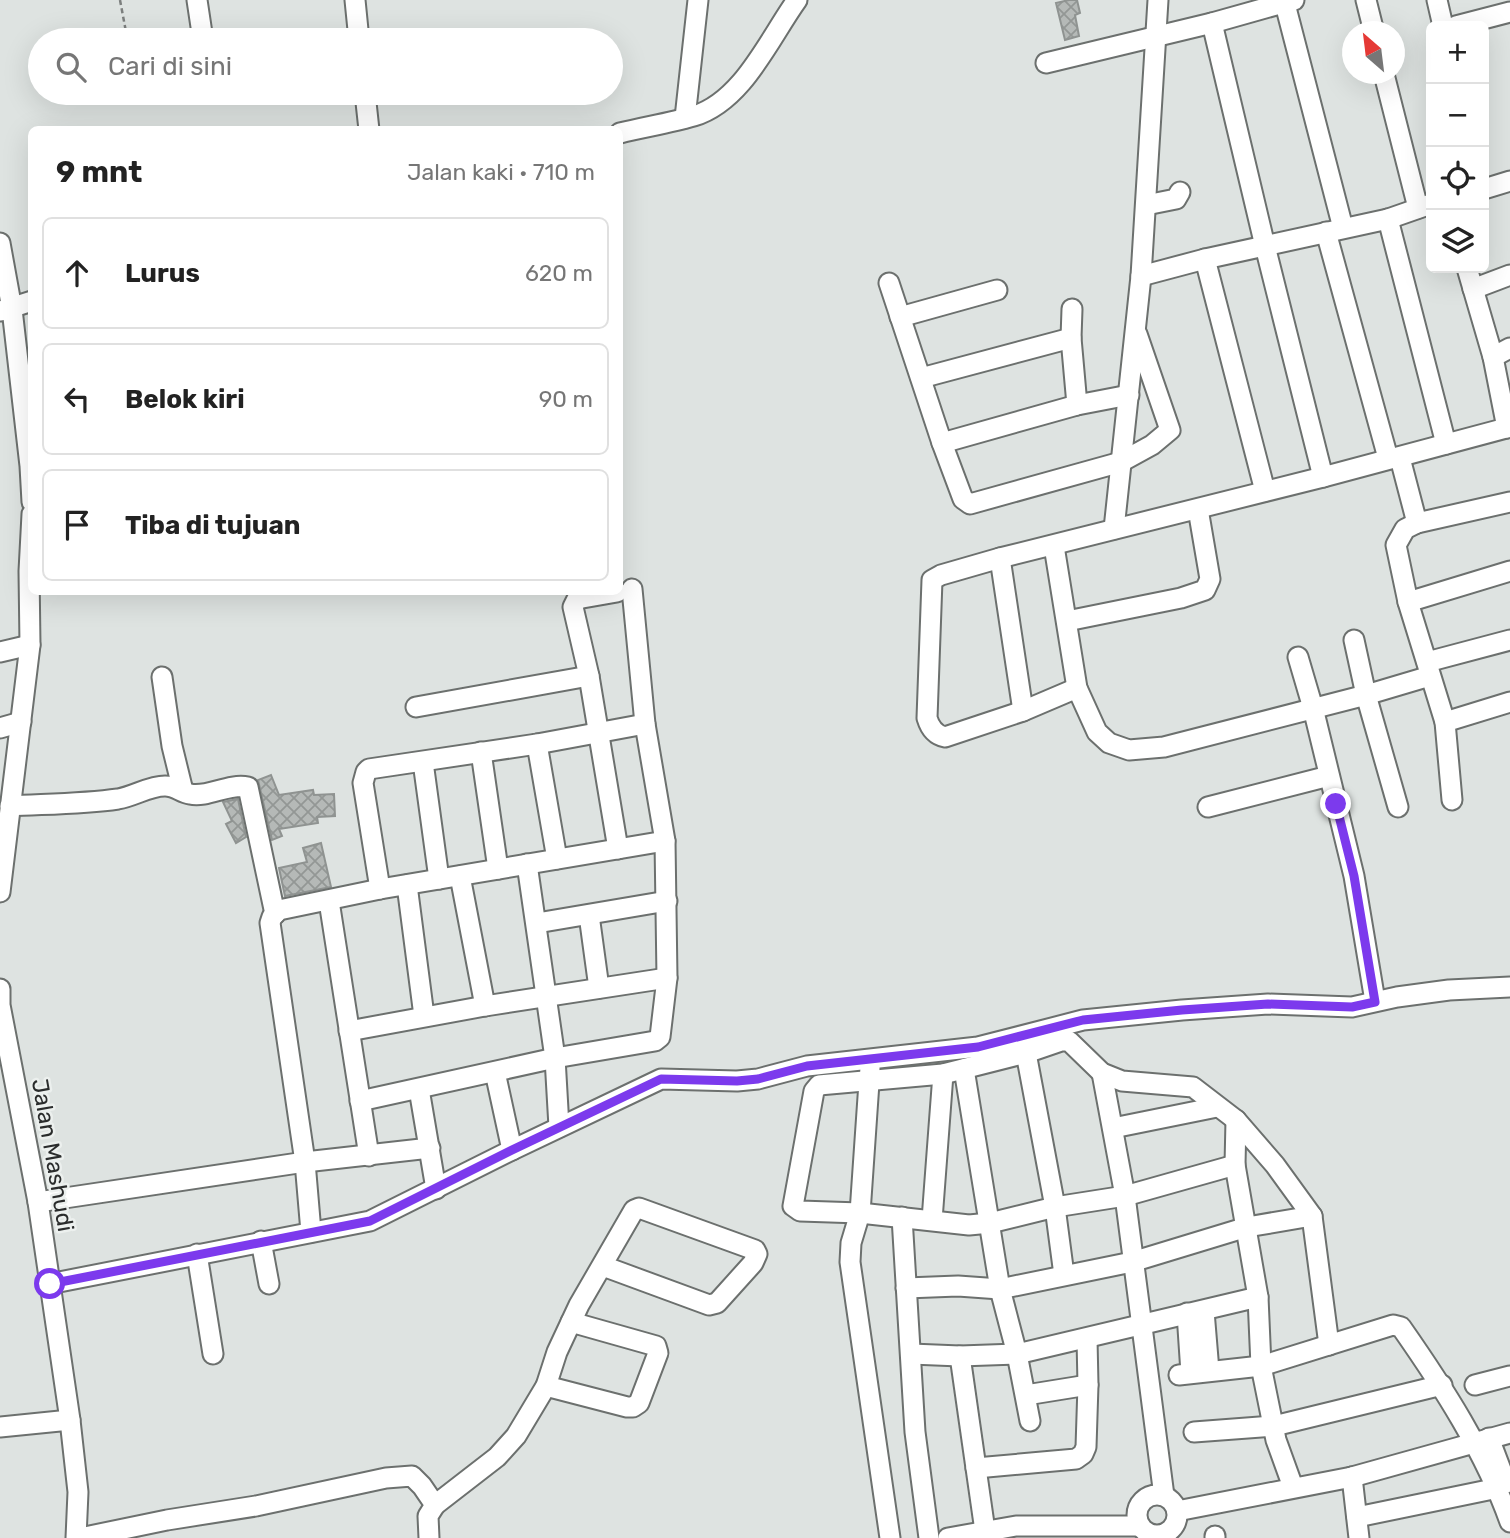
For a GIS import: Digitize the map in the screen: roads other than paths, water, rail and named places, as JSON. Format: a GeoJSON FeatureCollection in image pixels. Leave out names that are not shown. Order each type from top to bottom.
{"type":"FeatureCollection","features":[{"type":"Feature","properties":{"kind":"street"},"geometry":{"type":"LineString","coordinates":[[197,0],[201,28]]}},
{"type":"Feature","properties":{"kind":"street"},"geometry":{"type":"LineString","coordinates":[[355,0],[358,28]]}},
{"type":"Feature","properties":{"kind":"street"},"geometry":{"type":"LineString","coordinates":[[685,118],[698,0]]}},
{"type":"Feature","properties":{"kind":"street"},"geometry":{"type":"LineString","coordinates":[[623,132],[696,116],[727,98],[749,73],[797,0]]}},
{"type":"Feature","properties":{"kind":"street"},"geometry":{"type":"LineString","coordinates":[[1114,529],[1141,276],[1158,0]]}},
{"type":"Feature","properties":{"kind":"street"},"geometry":{"type":"LineString","coordinates":[[1366,0],[1371,21]]}},
{"type":"Feature","properties":{"kind":"street"},"geometry":{"type":"LineString","coordinates":[[1437,0],[1442,21]]}},
{"type":"Feature","properties":{"kind":"street"},"geometry":{"type":"LineString","coordinates":[[1046,63],[1212,23],[1287,1],[1334,230],[1394,458],[1417,523]]}},
{"type":"Feature","properties":{"kind":"street"},"geometry":{"type":"LineString","coordinates":[[1489,22],[1508,19]]}},
{"type":"Feature","properties":{"kind":"street"},"geometry":{"type":"LineString","coordinates":[[1212,23],[1324,477]]}},
{"type":"Feature","properties":{"kind":"street"},"geometry":{"type":"LineString","coordinates":[[1141,276],[1205,258],[1388,219],[1425,206],[1387,84]]}},
{"type":"Feature","properties":{"kind":"street"},"geometry":{"type":"LineString","coordinates":[[366,105],[369,126]]}},
{"type":"Feature","properties":{"kind":"street"},"geometry":{"type":"LineString","coordinates":[[1489,185],[1510,181]]}},
{"type":"Feature","properties":{"kind":"street"},"geometry":{"type":"LineString","coordinates":[[1146,205],[1176,199],[1180,192]]}},
{"type":"Feature","properties":{"kind":"street"},"geometry":{"type":"LineString","coordinates":[[1388,219],[1446,444]]}},
{"type":"Feature","properties":{"kind":"street"},"geometry":{"type":"LineString","coordinates":[[0,243],[6,310],[28,453]]}},
{"type":"Feature","properties":{"kind":"street"},"geometry":{"type":"LineString","coordinates":[[1205,258],[1265,491]]}},
{"type":"Feature","properties":{"kind":"street"},"geometry":{"type":"LineString","coordinates":[[1077,688],[1023,711],[945,737],[934,732],[927,718],[932,580],[1000,558],[1324,477],[1508,427],[1501,352],[1469,273]]}},
{"type":"Feature","properties":{"kind":"street"},"geometry":{"type":"LineString","coordinates":[[1474,289],[1510,275]]}},
{"type":"Feature","properties":{"kind":"street"},"geometry":{"type":"LineString","coordinates":[[889,283],[942,443],[963,499],[970,504],[1121,462],[1152,445],[1170,430],[1135,326]]}},
{"type":"Feature","properties":{"kind":"street"},"geometry":{"type":"LineString","coordinates":[[900,317],[998,290]]}},
{"type":"Feature","properties":{"kind":"street"},"geometry":{"type":"LineString","coordinates":[[6,310],[28,302]]}},
{"type":"Feature","properties":{"kind":"street"},"geometry":{"type":"LineString","coordinates":[[1072,309],[1071,338],[1077,405]]}},
{"type":"Feature","properties":{"kind":"street"},"geometry":{"type":"LineString","coordinates":[[921,379],[1071,338]]}},
{"type":"Feature","properties":{"kind":"street"},"geometry":{"type":"LineString","coordinates":[[942,443],[1077,405],[1129,395]]}},
{"type":"Feature","properties":{"kind":"street"},"geometry":{"type":"LineString","coordinates":[[1452,800],[1445,722],[1408,601],[1396,544],[1405,529],[1417,523],[1510,502]]}},
{"type":"Feature","properties":{"kind":"street"},"geometry":{"type":"LineString","coordinates":[[1067,621],[1181,598],[1205,590],[1210,579],[1198,509]]}},
{"type":"Feature","properties":{"kind":"street"},"geometry":{"type":"LineString","coordinates":[[1054,546],[1077,688],[1097,732],[1109,743],[1129,750],[1164,747],[1366,695],[1428,669],[1510,640]]}},
{"type":"Feature","properties":{"kind":"street"},"geometry":{"type":"LineString","coordinates":[[1000,558],[1023,711]]}},
{"type":"Feature","properties":{"kind":"street"},"geometry":{"type":"LineString","coordinates":[[1408,601],[1510,571]]}},
{"type":"Feature","properties":{"kind":"street"},"geometry":{"type":"LineString","coordinates":[[360,1101],[555,1058],[658,1040],[660,1037],[667,978],[665,841],[645,724],[629,589]]}},
{"type":"Feature","properties":{"kind":"street"},"geometry":{"type":"LineString","coordinates":[[0,892],[30,645],[30,595]]}},
{"type":"Feature","properties":{"kind":"street"},"geometry":{"type":"LineString","coordinates":[[598,595],[577,599],[573,603],[589,677],[618,849]]}},
{"type":"Feature","properties":{"kind":"street"},"geometry":{"type":"LineString","coordinates":[[1354,640],[1366,695],[1398,807]]}},
{"type":"Feature","properties":{"kind":"street"},"geometry":{"type":"LineString","coordinates":[[0,652],[30,645]]}},
{"type":"Feature","properties":{"kind":"street"},"geometry":{"type":"LineString","coordinates":[[1298,657],[1354,876],[1375,1002]]}},
{"type":"Feature","properties":{"kind":"street"},"geometry":{"type":"LineString","coordinates":[[162,677],[172,746],[183,791]]}},
{"type":"Feature","properties":{"kind":"street"},"geometry":{"type":"LineString","coordinates":[[416,707],[589,677]]}},
{"type":"Feature","properties":{"kind":"street"},"geometry":{"type":"LineString","coordinates":[[1445,722],[1510,702]]}},
{"type":"Feature","properties":{"kind":"street"},"geometry":{"type":"LineString","coordinates":[[0,728],[21,722]]}},
{"type":"Feature","properties":{"kind":"street"},"geometry":{"type":"LineString","coordinates":[[380,889],[363,783],[369,769],[537,744],[645,724]]}},
{"type":"Feature","properties":{"kind":"street"},"geometry":{"type":"LineString","coordinates":[[537,744],[557,859]]}},
{"type":"Feature","properties":{"kind":"street"},"geometry":{"type":"LineString","coordinates":[[481,752],[498,869]]}},
{"type":"Feature","properties":{"kind":"street"},"geometry":{"type":"LineString","coordinates":[[423,761],[439,879]]}},
{"type":"Feature","properties":{"kind":"street"},"geometry":{"type":"LineString","coordinates":[[1208,807],[1329,776]]}},
{"type":"Feature","properties":{"kind":"street"},"geometry":{"type":"LineString","coordinates":[[10,806],[121,798],[162,786],[175,786],[190,794],[229,786],[250,788],[275,914]]}},
{"type":"Feature","properties":{"kind":"street"},"geometry":{"type":"LineString","coordinates":[[311,1232],[305,1162],[270,923],[275,914],[279,910],[380,889],[665,841]]}},
{"type":"Feature","properties":{"kind":"street"},"geometry":{"type":"LineString","coordinates":[[527,864],[555,1058],[559,1127]]}},
{"type":"Feature","properties":{"kind":"street"},"geometry":{"type":"LineString","coordinates":[[460,876],[485,1006]]}},
{"type":"Feature","properties":{"kind":"street"},"geometry":{"type":"LineString","coordinates":[[407,885],[424,1016]]}},
{"type":"Feature","properties":{"kind":"street"},"geometry":{"type":"LineString","coordinates":[[329,901],[369,1156]]}},
{"type":"Feature","properties":{"kind":"street"},"geometry":{"type":"LineString","coordinates":[[537,923],[667,901]]}},
{"type":"Feature","properties":{"kind":"street"},"geometry":{"type":"LineString","coordinates":[[589,915],[599,988]]}},
{"type":"Feature","properties":{"kind":"street"},"geometry":{"type":"LineString","coordinates":[[349,1031],[424,1016],[667,978]]}},
{"type":"Feature","properties":{"kind":"street"},"geometry":{"type":"LineString","coordinates":[[50,1284],[370,1221],[661,1079],[758,1079],[807,1066],[978,1047],[1083,1020],[1268,1004],[1352,1007],[1449,990],[1510,987]]}},
{"type":"Feature","properties":{"kind":"street","name":"Jalan Mashudi"},"geometry":{"type":"LineString","coordinates":[[0,989],[0,1005],[38,1202],[70,1420],[78,1492],[78,1538]]}},
{"type":"Feature","properties":{"kind":"street"},"geometry":{"type":"LineString","coordinates":[[1235,1165],[1125,1196],[969,1225],[860,1213],[800,1211],[793,1206],[816,1088],[819,1085],[943,1074],[1069,1041],[1102,1073],[1122,1081],[1193,1087],[1236,1120],[1275,1165],[1312,1216],[1329,1345]]}},
{"type":"Feature","properties":{"kind":"street"},"geometry":{"type":"LineString","coordinates":[[1026,1053],[1055,1207],[1064,1275]]}},
{"type":"Feature","properties":{"kind":"street"},"geometry":{"type":"LineString","coordinates":[[869,1060],[870,1081],[860,1213],[851,1243],[850,1262],[890,1538]]}},
{"type":"Feature","properties":{"kind":"street"},"geometry":{"type":"LineString","coordinates":[[964,1069],[1000,1289],[1017,1354],[1030,1421]]}},
{"type":"Feature","properties":{"kind":"street"},"geometry":{"type":"LineString","coordinates":[[495,1072],[512,1150]]}},
{"type":"Feature","properties":{"kind":"street"},"geometry":{"type":"LineString","coordinates":[[948,1538],[985,1531],[1166,1532],[1173,1527],[1177,1519],[1171,1503],[1132,1262],[1125,1196],[1102,1073]]}},
{"type":"Feature","properties":{"kind":"street"},"geometry":{"type":"LineString","coordinates":[[932,1220],[943,1074]]}},
{"type":"Feature","properties":{"kind":"street"},"geometry":{"type":"LineString","coordinates":[[419,1089],[436,1189]]}},
{"type":"Feature","properties":{"kind":"street"},"geometry":{"type":"LineString","coordinates":[[1113,1128],[1217,1107]]}},
{"type":"Feature","properties":{"kind":"street"},"geometry":{"type":"LineString","coordinates":[[1236,1120],[1235,1165],[1258,1297],[1261,1366],[1278,1448],[1293,1487]]}},
{"type":"Feature","properties":{"kind":"street"},"geometry":{"type":"LineString","coordinates":[[38,1202],[305,1162],[430,1148]]}},
{"type":"Feature","properties":{"kind":"street"},"geometry":{"type":"LineString","coordinates":[[429,1497],[503,1450],[516,1436],[546,1386],[557,1352],[593,1280],[636,1208],[755,1250],[757,1254],[753,1263],[717,1303],[709,1306],[603,1266]]}},
{"type":"Feature","properties":{"kind":"street"},"geometry":{"type":"LineString","coordinates":[[906,1288],[958,1286],[1000,1289],[1132,1262],[1247,1227],[1312,1216]]}},
{"type":"Feature","properties":{"kind":"street"},"geometry":{"type":"LineString","coordinates":[[902,1217],[915,1432],[929,1538]]}},
{"type":"Feature","properties":{"kind":"street"},"geometry":{"type":"LineString","coordinates":[[261,1241],[269,1284]]}},
{"type":"Feature","properties":{"kind":"street"},"geometry":{"type":"LineString","coordinates":[[197,1254],[213,1354]]}},
{"type":"Feature","properties":{"kind":"street"},"geometry":{"type":"LineString","coordinates":[[911,1354],[1017,1354],[1258,1297]]}},
{"type":"Feature","properties":{"kind":"street"},"geometry":{"type":"LineString","coordinates":[[1196,1312],[1193,1373],[1261,1366],[1397,1325],[1401,1327],[1481,1440],[1504,1490],[1510,1522]]}},
{"type":"Feature","properties":{"kind":"street"},"geometry":{"type":"LineString","coordinates":[[546,1386],[627,1407],[633,1407],[639,1402],[658,1353],[656,1346],[571,1322]]}},
{"type":"Feature","properties":{"kind":"street"},"geometry":{"type":"LineString","coordinates":[[976,1468],[1080,1457],[1085,1450],[1087,1339]]}},
{"type":"Feature","properties":{"kind":"street"},"geometry":{"type":"LineString","coordinates":[[960,1356],[985,1531]]}},
{"type":"Feature","properties":{"kind":"street"},"geometry":{"type":"LineString","coordinates":[[1475,1385],[1510,1376]]}},
{"type":"Feature","properties":{"kind":"street"},"geometry":{"type":"LineString","coordinates":[[1026,1395],[1088,1385]]}},
{"type":"Feature","properties":{"kind":"street"},"geometry":{"type":"LineString","coordinates":[[1194,1432],[1274,1426],[1442,1385]]}},
{"type":"Feature","properties":{"kind":"street"},"geometry":{"type":"LineString","coordinates":[[0,1427],[70,1420]]}},
{"type":"Feature","properties":{"kind":"street"},"geometry":{"type":"LineString","coordinates":[[1152,1533],[1137,1518],[1141,1502],[1148,1497],[1171,1503],[1352,1477],[1510,1433]]}},
{"type":"Feature","properties":{"kind":"street"},"geometry":{"type":"LineString","coordinates":[[78,1538],[256,1506],[386,1478],[412,1476],[429,1497],[429,1538]]}},
{"type":"Feature","properties":{"kind":"street"},"geometry":{"type":"LineString","coordinates":[[1352,1477],[1359,1538]]}},
{"type":"Feature","properties":{"kind":"street"},"geometry":{"type":"LineString","coordinates":[[1357,1517],[1504,1490]]}}]}
